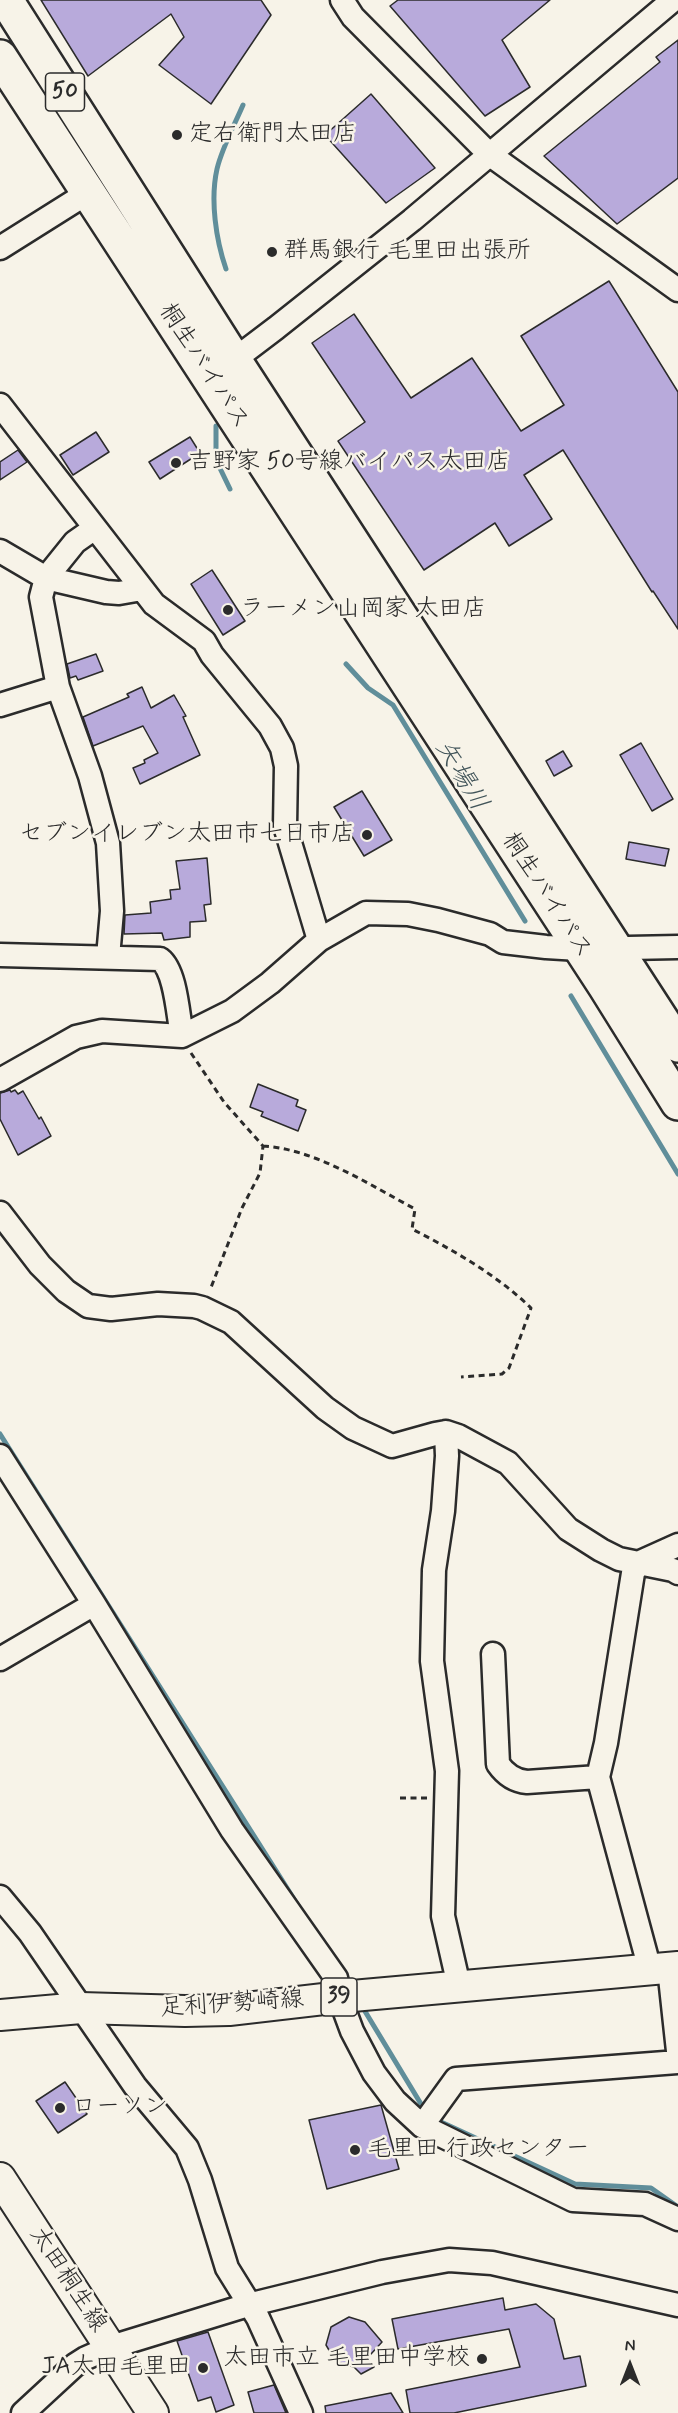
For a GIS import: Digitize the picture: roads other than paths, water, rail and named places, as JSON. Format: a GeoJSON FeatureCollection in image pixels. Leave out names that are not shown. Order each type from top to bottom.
{"type":"FeatureCollection","features":[{"type":"Feature","properties":{"kind":"highway","name":"桐生バイパス"},"geometry":{"type":"LineString","coordinates":[[6,0],[220,365],[579,949],[678,1103]]}},
{"type":"Feature","properties":{"kind":"highway","name":"桐生バイパス"},"geometry":{"type":"LineString","coordinates":[[0,57],[89,192],[220,365],[616,949],[678,1045]]}},
{"type":"Feature","properties":{"kind":"main road","name":"足利伊勢崎線"},"geometry":{"type":"LineString","coordinates":[[0,2015],[81,2008],[229,2010],[341,1997],[665,1969]]}},
{"type":"Feature","properties":{"kind":"main road","name":"太田桐生線"},"geometry":{"type":"LineString","coordinates":[[0,2178],[153,2413]]}},
{"type":"Feature","properties":{"kind":"street"},"geometry":{"type":"LineString","coordinates":[[342,0],[352,17],[489,154],[678,290]]}},
{"type":"Feature","properties":{"kind":"street"},"geometry":{"type":"LineString","coordinates":[[220,365],[276,328],[412,220],[672,0]]}},
{"type":"Feature","properties":{"kind":"street"},"geometry":{"type":"LineString","coordinates":[[0,248],[89,192]]}},
{"type":"Feature","properties":{"kind":"street"},"geometry":{"type":"LineString","coordinates":[[0,405],[154,604],[204,641],[212,655],[270,726],[282,748],[286,766],[285,826],[319,940]]}},
{"type":"Feature","properties":{"kind":"street"},"geometry":{"type":"LineString","coordinates":[[95,528],[75,542],[46,578],[41,597],[58,687],[98,800],[108,843],[112,911],[108,957]]}},
{"type":"Feature","properties":{"kind":"street"},"geometry":{"type":"LineString","coordinates":[[0,551],[46,578],[106,592],[142,589]]}},
{"type":"Feature","properties":{"kind":"street"},"geometry":{"type":"LineString","coordinates":[[0,705],[58,687]]}},
{"type":"Feature","properties":{"kind":"street"},"geometry":{"type":"LineString","coordinates":[[0,1080],[76,1037],[102,1031],[182,1036],[232,1011],[270,983],[319,940],[366,913],[438,920],[490,934],[503,942],[579,949],[678,947]]}},
{"type":"Feature","properties":{"kind":"street"},"geometry":{"type":"LineString","coordinates":[[0,955],[159,959],[166,964],[173,985],[182,1036]]}},
{"type":"Feature","properties":{"kind":"street"},"geometry":{"type":"LineString","coordinates":[[0,1213],[40,1265],[66,1291],[88,1306],[111,1309],[158,1304],[202,1308],[231,1322],[325,1408],[353,1428],[392,1446],[446,1432],[458,1436],[508,1463],[568,1529],[601,1550],[619,1559],[678,1573]]}},
{"type":"Feature","properties":{"kind":"street"},"geometry":{"type":"LineString","coordinates":[[446,1432],[447,1456],[443,1512],[434,1570],[432,1661],[447,1771],[443,1916],[459,1986]]}},
{"type":"Feature","properties":{"kind":"street"},"geometry":{"type":"LineString","coordinates":[[0,1456],[94,1604],[232,1830],[336,1978],[352,2031],[374,2073],[395,2101],[422,2126],[573,2200],[645,2204],[678,2219]]}},
{"type":"Feature","properties":{"kind":"street"},"geometry":{"type":"LineString","coordinates":[[678,1545],[638,1563],[633,1572],[606,1743],[598,1777],[646,1955],[665,1969],[678,2051]]}},
{"type":"Feature","properties":{"kind":"street"},"geometry":{"type":"LineString","coordinates":[[0,1659],[94,1604]]}},
{"type":"Feature","properties":{"kind":"street"},"geometry":{"type":"LineString","coordinates":[[493,1654],[498,1764],[504,1772],[520,1781],[527,1782],[598,1777]]}},
{"type":"Feature","properties":{"kind":"street"},"geometry":{"type":"LineString","coordinates":[[0,1897],[30,1933],[135,2086],[186,2148],[200,2180],[227,2268],[258,2318],[301,2413]]}},
{"type":"Feature","properties":{"kind":"street"},"geometry":{"type":"LineString","coordinates":[[422,2126],[456,2079],[678,2062]]}},
{"type":"Feature","properties":{"kind":"street"},"geometry":{"type":"LineString","coordinates":[[23,2413],[75,2365],[111,2347],[248,2305],[382,2272],[449,2260],[492,2263],[678,2305]]}},
{"type":"Feature","properties":{"kind":"waterway","name":"矢場川"},"geometry":{"type":"LineString","coordinates":[[226,269],[215,220],[215,181],[222,153],[243,105]]}},
{"type":"Feature","properties":{"kind":"waterway","name":"矢場川"},"geometry":{"type":"LineString","coordinates":[[216,426],[216,460],[230,489]]}},
{"type":"Feature","properties":{"kind":"waterway","name":"矢場川"},"geometry":{"type":"LineString","coordinates":[[346,664],[368,688],[393,705],[525,921]]}},
{"type":"Feature","properties":{"kind":"waterway","name":"矢場川"},"geometry":{"type":"LineString","coordinates":[[571,996],[678,1174]]}},
{"type":"Feature","properties":{"kind":"waterway"},"geometry":{"type":"LineString","coordinates":[[0,1434],[299,1907]]}},
{"type":"Feature","properties":{"kind":"waterway"},"geometry":{"type":"LineString","coordinates":[[363,2008],[421,2104]]}},
{"type":"Feature","properties":{"kind":"waterway"},"geometry":{"type":"LineString","coordinates":[[441,2122],[575,2184],[651,2188],[678,2207]]}},
{"type":"Feature","properties":{"kind":"place","name":"定右衛門太田店"},"geometry":{"type":"Point","coordinates":[177,135]}},
{"type":"Feature","properties":{"kind":"place","name":"群馬銀行 毛里田出張所"},"geometry":{"type":"Point","coordinates":[272,252]}},
{"type":"Feature","properties":{"kind":"place","name":"吉野家 50号線バイパス太田店"},"geometry":{"type":"Point","coordinates":[176,463]}},
{"type":"Feature","properties":{"kind":"place","name":"ラーメン山岡家 太田店"},"geometry":{"type":"Point","coordinates":[228,610]}},
{"type":"Feature","properties":{"kind":"place","name":"セブンイレブン太田市七日市店"},"geometry":{"type":"Point","coordinates":[367,835]}},
{"type":"Feature","properties":{"kind":"place","name":"ローソン"},"geometry":{"type":"Point","coordinates":[60,2108]}},
{"type":"Feature","properties":{"kind":"place","name":"毛里田 行政センター"},"geometry":{"type":"Point","coordinates":[355,2150]}},
{"type":"Feature","properties":{"kind":"place","name":"太田市立 毛里田中学校"},"geometry":{"type":"Point","coordinates":[482,2359]}},
{"type":"Feature","properties":{"kind":"place","name":"JA太田毛里田"},"geometry":{"type":"Point","coordinates":[203,2368]}}]}
